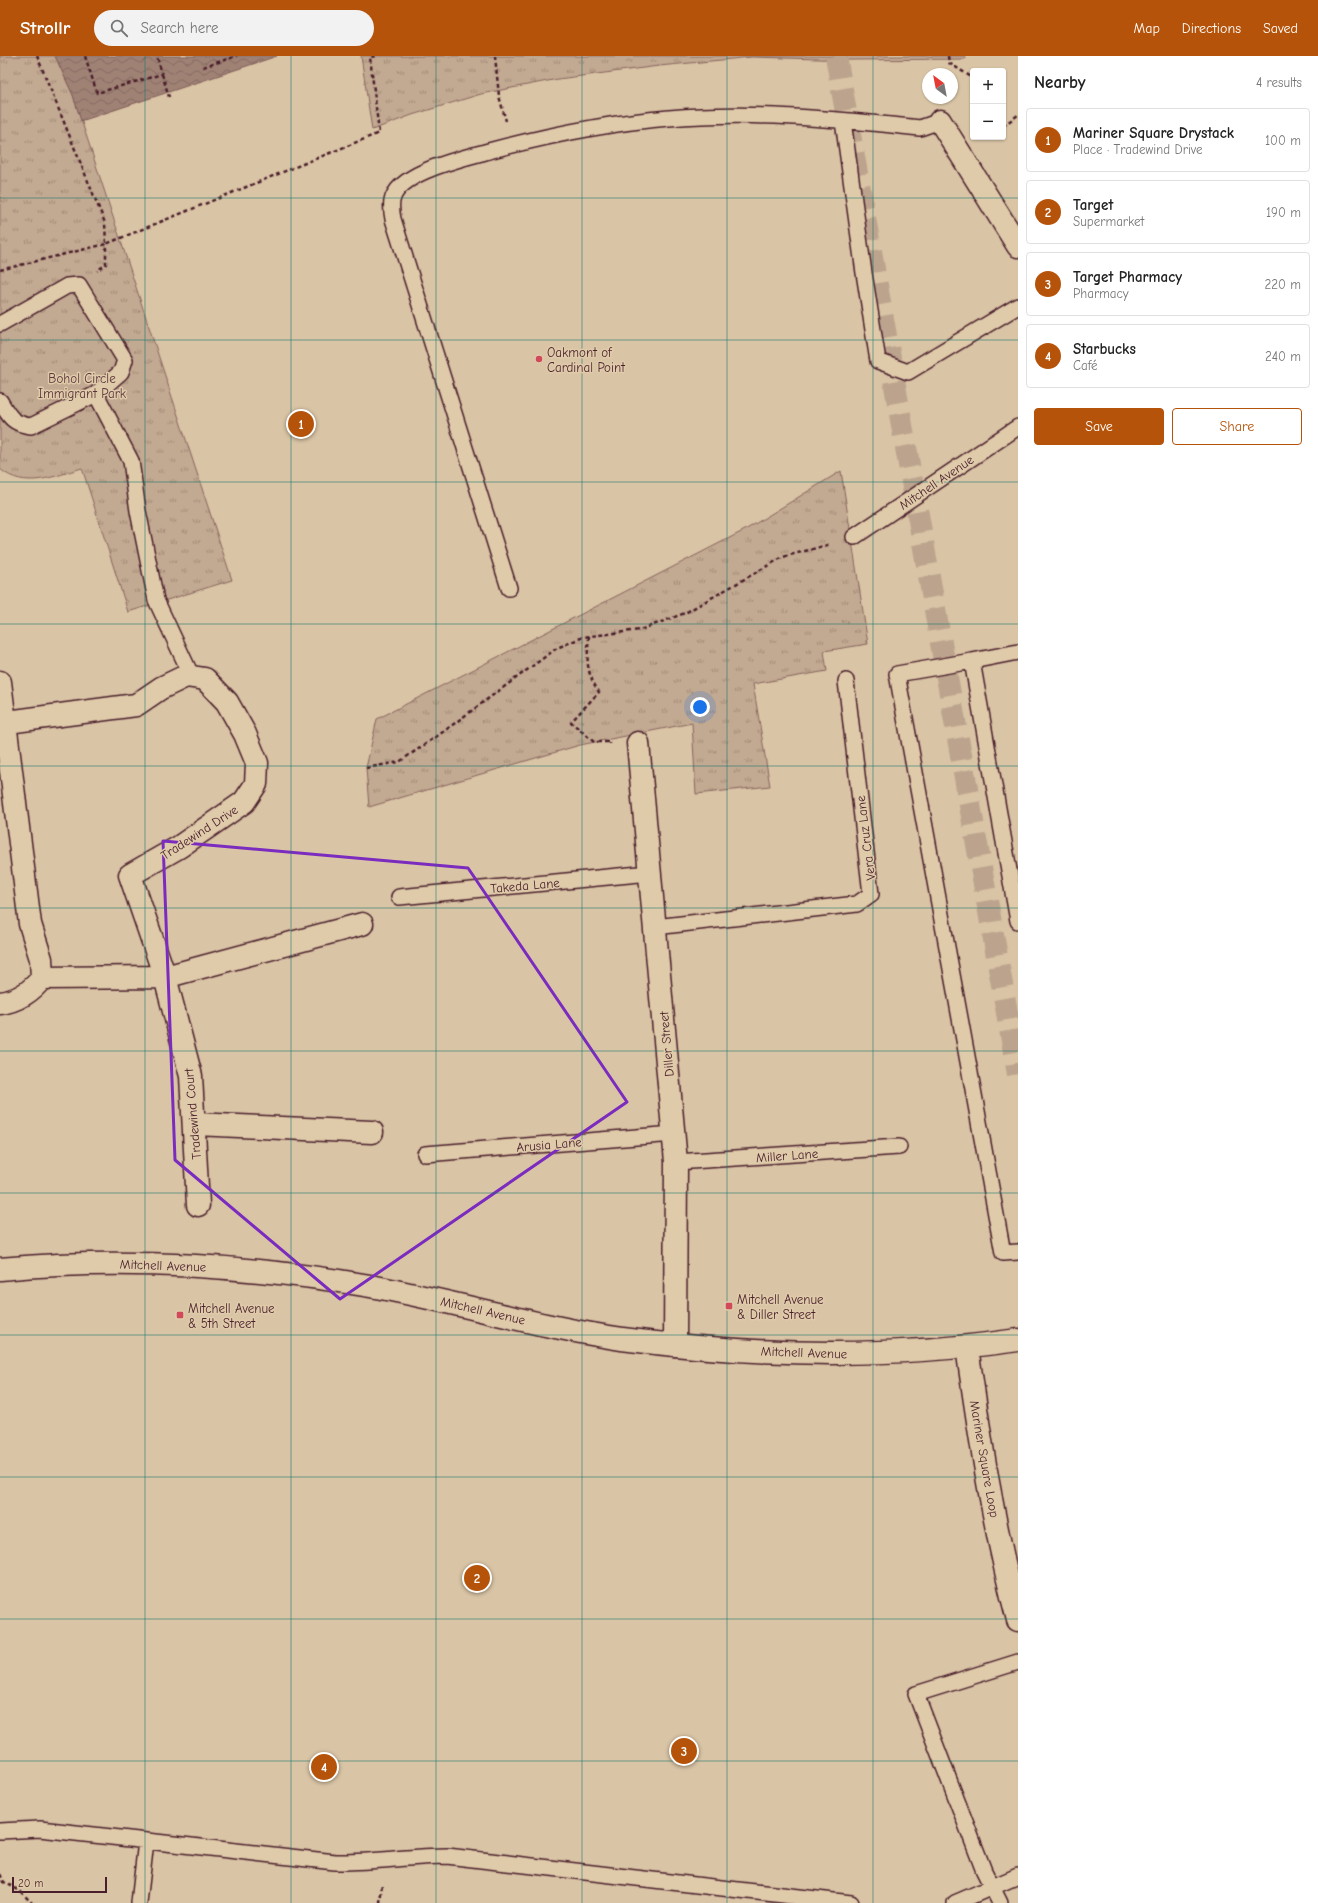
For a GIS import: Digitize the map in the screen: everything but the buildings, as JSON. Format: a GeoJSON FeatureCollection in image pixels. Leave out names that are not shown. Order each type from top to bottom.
{"type":"FeatureCollection","features":[{"type":"Feature","properties":{"kind":"street"},"geometry":{"type":"LineString","coordinates":[[940,121],[1018,246]]}},
{"type":"Feature","properties":{"kind":"street"},"geometry":{"type":"LineString","coordinates":[[2,723],[136,705],[161,688],[186,676],[192,677]]}},
{"type":"Feature","properties":{"kind":"street","name":"Tradewind Drive"},"geometry":{"type":"LineString","coordinates":[[165,977],[130,875],[178,847],[244,802],[256,784],[257,764],[245,734],[227,702],[205,679],[192,677]]}},
{"type":"Feature","properties":{"kind":"street"},"geometry":{"type":"LineString","coordinates":[[0,682],[2,723],[30,924],[41,960],[42,978],[33,990],[8,1002],[0,1003]]}},
{"type":"Feature","properties":{"kind":"street","name":"Diller Street"},"geometry":{"type":"LineString","coordinates":[[638,743],[676,1162],[675,1345]]}},
{"type":"Feature","properties":{"kind":"street"},"geometry":{"type":"LineString","coordinates":[[42,978],[165,977],[362,924]]}},
{"type":"Feature","properties":{"kind":"street","name":"Tradewind Court"},"geometry":{"type":"LineString","coordinates":[[165,977],[191,1076],[195,1124],[198,1205]]}},
{"type":"Feature","properties":{"kind":"street"},"geometry":{"type":"LineString","coordinates":[[195,1124],[372,1132]]}},
{"type":"Feature","properties":{"kind":"street","name":"Mitchell Avenue"},"geometry":{"type":"LineString","coordinates":[[0,1269],[42,1265],[109,1263],[169,1264],[299,1276],[371,1287],[433,1299],[567,1329],[675,1345],[740,1350],[842,1354],[908,1352],[967,1347]]}},
{"type":"Feature","properties":{"kind":"street"},"geometry":{"type":"LineString","coordinates":[[967,1347],[1018,1340]]}},
{"type":"Feature","properties":{"kind":"street","name":"Mariner Square Loop"},"geometry":{"type":"LineString","coordinates":[[967,1347],[986,1475],[999,1542],[1018,1620]]}},
{"type":"Feature","properties":{"kind":"lane"},"geometry":{"type":"LineString","coordinates":[[509,588],[393,220],[392,201],[400,186],[412,177],[460,159],[534,139],[617,124],[670,118],[723,116],[843,121],[920,128],[940,121]]}},
{"type":"Feature","properties":{"kind":"lane"},"geometry":{"type":"LineString","coordinates":[[843,121],[878,361],[908,372],[1018,306]]}},
{"type":"Feature","properties":{"kind":"lane"},"geometry":{"type":"LineString","coordinates":[[0,324],[67,286],[79,285],[125,360],[122,372],[96,394],[31,426],[20,425],[10,417],[0,401]]}},
{"type":"Feature","properties":{"kind":"lane"},"geometry":{"type":"LineString","coordinates":[[96,394],[131,461],[138,511],[156,600],[192,677]]}},
{"type":"Feature","properties":{"kind":"lane","name":"Mitchell Avenue"},"geometry":{"type":"LineString","coordinates":[[854,537],[1018,427]]}},
{"type":"Feature","properties":{"kind":"lane"},"geometry":{"type":"LineString","coordinates":[[1018,652],[897,674],[1003,1253],[1018,1252]]}},
{"type":"Feature","properties":{"kind":"lane"},"geometry":{"type":"LineString","coordinates":[[972,661],[1018,920]]}},
{"type":"Feature","properties":{"kind":"lane","name":"Vera Cruz Lane"},"geometry":{"type":"LineString","coordinates":[[655,927],[857,904],[871,894],[846,681]]}},
{"type":"Feature","properties":{"kind":"lane","name":"Takeda Lane"},"geometry":{"type":"LineString","coordinates":[[399,897],[650,873]]}},
{"type":"Feature","properties":{"kind":"lane","name":"Arusia Lane"},"geometry":{"type":"LineString","coordinates":[[425,1154],[674,1134]]}},
{"type":"Feature","properties":{"kind":"lane","name":"Miller Lane"},"geometry":{"type":"LineString","coordinates":[[676,1162],[899,1147]]}},
{"type":"Feature","properties":{"kind":"lane"},"geometry":{"type":"LineString","coordinates":[[1000,1903],[991,1888],[916,1694],[1018,1662]]}},
{"type":"Feature","properties":{"kind":"lane"},"geometry":{"type":"LineString","coordinates":[[0,1832],[40,1829],[335,1862],[361,1863],[423,1856],[447,1856],[851,1903]]}},
{"type":"Feature","properties":{"kind":"lane"},"geometry":{"type":"LineString","coordinates":[[139,1903],[146,1841]]}},
{"type":"Feature","properties":{"kind":"lane"},"geometry":{"type":"LineString","coordinates":[[955,1903],[1018,1876]]}},
{"type":"Feature","properties":{"kind":"path"},"geometry":{"type":"LineString","coordinates":[[37,56],[105,223],[106,244],[379,133],[370,57],[378,56]]}},
{"type":"Feature","properties":{"kind":"path"},"geometry":{"type":"LineString","coordinates":[[85,56],[97,93],[162,74]]}},
{"type":"Feature","properties":{"kind":"path"},"geometry":{"type":"LineString","coordinates":[[156,56],[169,97]]}},
{"type":"Feature","properties":{"kind":"path"},"geometry":{"type":"LineString","coordinates":[[204,67],[237,56]]}},
{"type":"Feature","properties":{"kind":"path"},"geometry":{"type":"LineString","coordinates":[[495,56],[499,96]]}},
{"type":"Feature","properties":{"kind":"path"},"geometry":{"type":"LineString","coordinates":[[948,56],[949,63],[970,76]]}},
{"type":"Feature","properties":{"kind":"path"},"geometry":{"type":"LineString","coordinates":[[1006,124],[1018,115]]}},
{"type":"Feature","properties":{"kind":"path"},"geometry":{"type":"LineString","coordinates":[[366,768],[399,762],[436,737],[558,648],[583,637],[640,630],[685,613],[783,557],[854,537]]}},
{"type":"Feature","properties":{"kind":"path"},"geometry":{"type":"LineString","coordinates":[[589,636],[587,665],[593,682],[599,692],[571,722],[594,742],[610,742],[610,750]]}},
{"type":"Feature","properties":{"kind":"path"},"geometry":{"type":"LineString","coordinates":[[0,1874],[4,1882],[20,1891],[32,1903]]}},
{"type":"Feature","properties":{"kind":"highlighted area"},"geometry":{"type":"Polygon","coordinates":[[[163,841],[468,868],[627,1102],[340,1299],[175,1160],[163,841]]]}},
{"type":"Feature","properties":{"kind":"green space","name":"Bohol Circle Immigrant Park"},"geometry":{"type":"Polygon","coordinates":[[[0,56],[55,56],[73,95],[232,580],[128,612],[82,468],[51,477],[30,480],[20,479],[0,469],[0,56]]]}},
{"type":"Feature","properties":{"kind":"green space"},"geometry":{"type":"Polygon","coordinates":[[[361,56],[965,56],[965,59],[850,60],[752,57],[659,66],[558,79],[481,94],[412,115],[372,130],[361,56]]]}},
{"type":"Feature","properties":{"kind":"green space"},"geometry":{"type":"Polygon","coordinates":[[[841,471],[868,644],[824,651],[827,671],[753,684],[770,786],[696,794],[692,723],[580,745],[369,807],[366,768],[377,719],[745,530],[841,471]]]}},
{"type":"Feature","properties":{"kind":"water"},"geometry":{"type":"Polygon","coordinates":[[[55,56],[277,56],[81,121],[73,95],[55,56]]]}},
{"type":"Feature","properties":{"kind":"tunnel"},"geometry":{"type":"LineString","coordinates":[[836,56],[1018,1074]]}},
{"type":"Feature","properties":{"kind":"place","name":"Oakmont of Cardinal Point"},"geometry":{"type":"Point","coordinates":[539,359]}},
{"type":"Feature","properties":{"kind":"place","name":"Mariner Square Drystack"},"geometry":{"type":"Point","coordinates":[301,424]}},
{"type":"Feature","properties":{"kind":"place","name":"Mitchell Avenue & Diller Street"},"geometry":{"type":"Point","coordinates":[729,1306]}},
{"type":"Feature","properties":{"kind":"place","name":"Mitchell Avenue & 5th Street"},"geometry":{"type":"Point","coordinates":[180,1315]}},
{"type":"Feature","properties":{"kind":"place","name":"Target"},"geometry":{"type":"Point","coordinates":[477,1578]}},
{"type":"Feature","properties":{"kind":"place","name":"Target Pharmacy"},"geometry":{"type":"Point","coordinates":[684,1751]}},
{"type":"Feature","properties":{"kind":"place","name":"Starbucks"},"geometry":{"type":"Point","coordinates":[324,1767]}}]}
